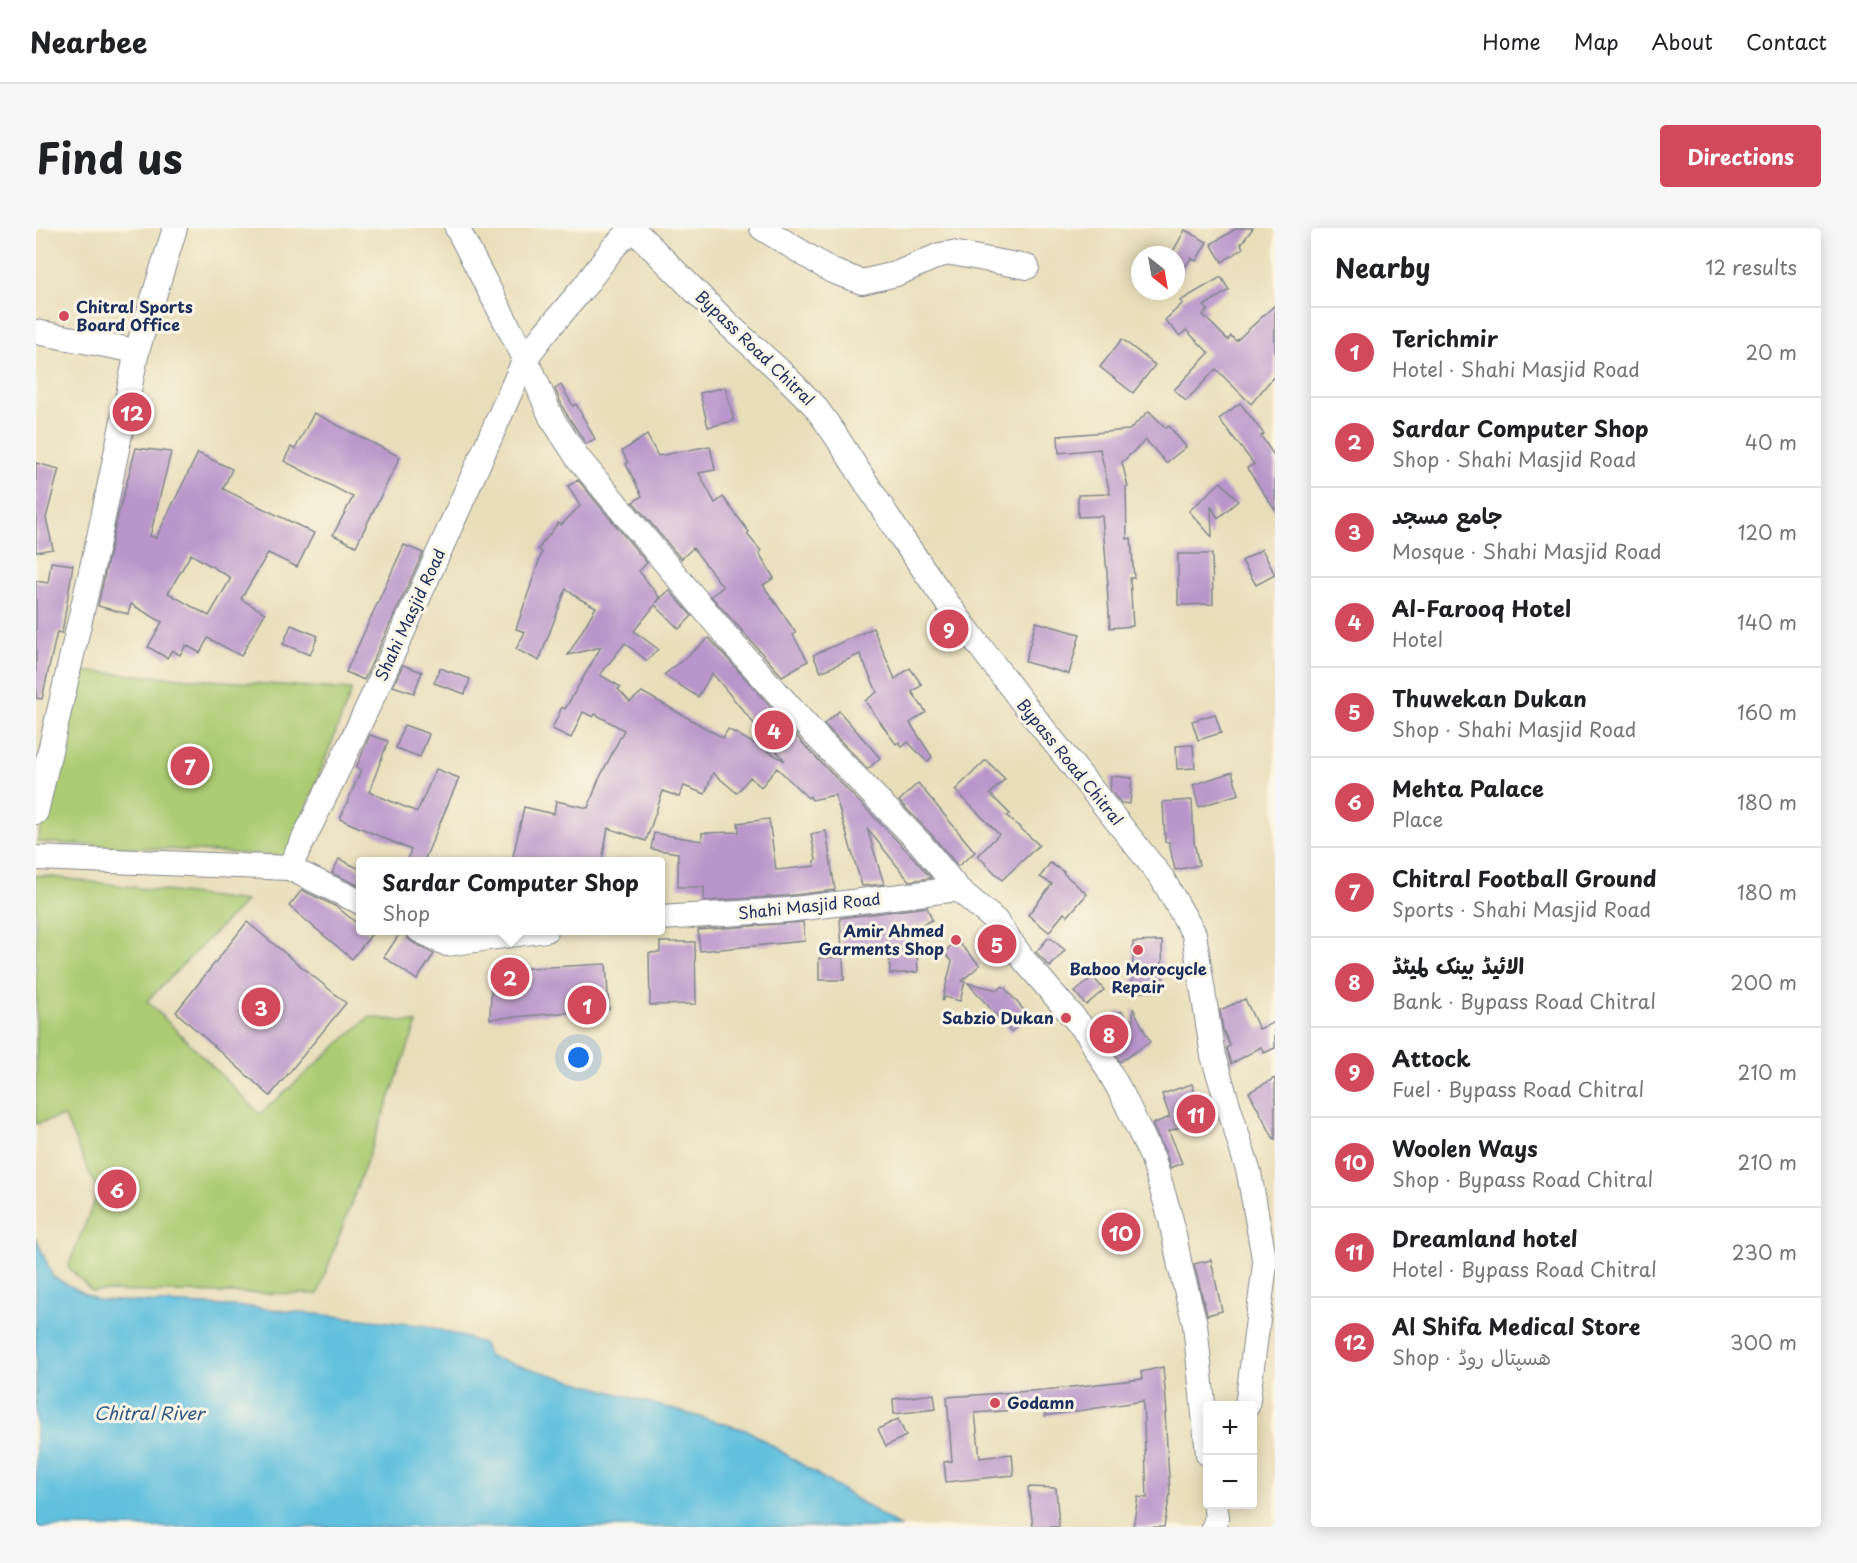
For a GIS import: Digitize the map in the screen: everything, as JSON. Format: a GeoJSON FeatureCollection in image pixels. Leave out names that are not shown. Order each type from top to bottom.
{"type":"FeatureCollection","features":[{"type":"Feature","properties":{"kind":"street"},"geometry":{"type":"LineString","coordinates":[[36,812],[99,537],[137,351],[174,228]]}},
{"type":"Feature","properties":{"kind":"street"},"geometry":{"type":"LineString","coordinates":[[457,228],[525,359],[551,417],[577,457],[734,645],[817,737],[921,844],[958,890],[996,921],[1024,960],[1088,1034],[1123,1096],[1153,1159],[1171,1220],[1195,1324],[1203,1404]]}},
{"type":"Feature","properties":{"kind":"street","name":"Shahi Masjid Road"},"geometry":{"type":"LineString","coordinates":[[289,868],[326,796],[380,680],[525,359],[613,248],[633,228]]}},
{"type":"Feature","properties":{"kind":"street","name":"Bypass Road Chitral"},"geometry":{"type":"LineString","coordinates":[[633,228],[730,326],[814,405],[950,607],[1162,878],[1194,934],[1213,1056],[1249,1173],[1265,1264],[1248,1401]]}},
{"type":"Feature","properties":{"kind":"street"},"geometry":{"type":"LineString","coordinates":[[762,228],[832,271],[862,282],[897,274],[940,255],[952,253],[1027,267]]}},
{"type":"Feature","properties":{"kind":"street"},"geometry":{"type":"LineString","coordinates":[[36,332],[137,351]]}},
{"type":"Feature","properties":{"kind":"street"},"geometry":{"type":"LineString","coordinates":[[36,858],[289,868],[356,900]]}},
{"type":"Feature","properties":{"kind":"street","name":"Shahi Masjid Road"},"geometry":{"type":"LineString","coordinates":[[665,918],[788,910],[958,890]]}},
{"type":"Feature","properties":{"kind":"street"},"geometry":{"type":"LineString","coordinates":[[429,935],[447,944],[511,935]]}},
{"type":"Feature","properties":{"kind":"green space"},"geometry":{"type":"Polygon","coordinates":[[[80,671],[352,690],[288,856],[37,842],[80,671]]]}},
{"type":"Feature","properties":{"kind":"green space"},"geometry":{"type":"Polygon","coordinates":[[[36,875],[246,901],[147,1001],[260,1114],[369,1017],[417,1023],[318,1294],[92,1291],[68,1267],[98,1192],[64,1116],[36,1124],[36,875]]]}},
{"type":"Feature","properties":{"kind":"water","name":"Chitral River"},"geometry":{"type":"Polygon","coordinates":[[[36,1238],[53,1277],[97,1300],[249,1307],[427,1326],[483,1343],[489,1357],[749,1431],[900,1527],[36,1527],[36,1238]]]}},
{"type":"Feature","properties":{"kind":"building"},"geometry":{"type":"Polygon","coordinates":[[[1237,228],[1253,228],[1241,244],[1243,248],[1222,262],[1211,244],[1237,228]]]}},
{"type":"Feature","properties":{"kind":"building"},"geometry":{"type":"Polygon","coordinates":[[[1185,230],[1207,242],[1196,261],[1191,258],[1185,267],[1185,246],[1176,246],[1185,230]]]}},
{"type":"Feature","properties":{"kind":"building"},"geometry":{"type":"Polygon","coordinates":[[[1221,277],[1229,290],[1204,306],[1208,310],[1203,315],[1228,340],[1231,336],[1236,341],[1275,305],[1275,375],[1251,404],[1216,369],[1186,401],[1174,390],[1209,353],[1186,330],[1180,336],[1165,320],[1183,303],[1180,301],[1221,277]]]}},
{"type":"Feature","properties":{"kind":"building"},"geometry":{"type":"Polygon","coordinates":[[[1122,339],[1155,365],[1133,393],[1100,367],[1122,339]]]}},
{"type":"Feature","properties":{"kind":"building"},"geometry":{"type":"Polygon","coordinates":[[[561,385],[573,406],[576,404],[595,439],[586,444],[564,410],[555,389],[561,385]]]}},
{"type":"Feature","properties":{"kind":"building"},"geometry":{"type":"Polygon","coordinates":[[[725,387],[734,421],[708,427],[700,393],[725,387]]]}},
{"type":"Feature","properties":{"kind":"building"},"geometry":{"type":"Polygon","coordinates":[[[1240,403],[1264,434],[1261,436],[1275,457],[1275,510],[1247,468],[1254,464],[1219,419],[1240,403]]]}},
{"type":"Feature","properties":{"kind":"building"},"geometry":{"type":"Polygon","coordinates":[[[1149,411],[1166,428],[1169,426],[1186,447],[1166,463],[1146,440],[1122,462],[1128,487],[1126,487],[1127,539],[1131,538],[1134,578],[1130,578],[1133,626],[1110,628],[1102,516],[1078,517],[1078,495],[1110,494],[1100,449],[1059,453],[1058,436],[1129,430],[1149,411]]]}},
{"type":"Feature","properties":{"kind":"building"},"geometry":{"type":"Polygon","coordinates":[[[314,413],[400,457],[356,546],[333,535],[353,497],[284,461],[291,447],[295,449],[314,413]]]}},
{"type":"Feature","properties":{"kind":"building"},"geometry":{"type":"Polygon","coordinates":[[[647,435],[658,456],[710,446],[715,470],[699,473],[715,503],[723,497],[761,551],[759,553],[774,578],[763,585],[796,633],[793,635],[808,661],[782,676],[711,596],[723,587],[693,548],[681,559],[633,502],[642,496],[622,451],[647,435]]]}},
{"type":"Feature","properties":{"kind":"building"},"geometry":{"type":"Polygon","coordinates":[[[136,448],[171,452],[150,536],[156,538],[198,453],[232,469],[223,489],[314,533],[297,567],[268,553],[241,599],[265,613],[241,656],[208,638],[200,653],[186,645],[180,655],[172,650],[167,658],[148,647],[162,622],[131,604],[128,614],[98,606],[116,523],[136,448]],[[191,554],[168,593],[209,616],[231,578],[191,554]]]}},
{"type":"Feature","properties":{"kind":"building"},"geometry":{"type":"Polygon","coordinates":[[[36,463],[59,469],[46,518],[53,549],[36,552],[36,463]]]}},
{"type":"Feature","properties":{"kind":"building"},"geometry":{"type":"Polygon","coordinates":[[[578,480],[647,563],[639,571],[660,598],[656,603],[669,590],[692,616],[679,629],[655,605],[634,631],[658,649],[647,661],[625,643],[600,675],[621,687],[618,689],[630,702],[642,692],[723,738],[728,729],[785,761],[712,673],[698,697],[664,675],[709,638],[806,747],[931,878],[909,881],[867,828],[884,884],[862,886],[835,795],[812,800],[777,768],[761,787],[750,777],[737,793],[713,773],[705,794],[684,786],[679,797],[663,791],[646,841],[608,828],[603,857],[513,857],[524,807],[554,814],[556,801],[588,808],[598,781],[624,730],[595,714],[593,717],[583,712],[571,738],[552,729],[562,707],[565,709],[601,647],[568,655],[596,607],[566,589],[539,661],[516,649],[525,632],[516,629],[542,552],[538,549],[558,523],[561,525],[580,506],[568,486],[578,480]]]}},
{"type":"Feature","properties":{"kind":"building"},"geometry":{"type":"Polygon","coordinates":[[[1221,482],[1238,501],[1218,518],[1211,506],[1212,537],[1189,511],[1221,482]]]}},
{"type":"Feature","properties":{"kind":"building"},"geometry":{"type":"Polygon","coordinates":[[[404,545],[423,553],[364,680],[346,672],[404,545]]]}},
{"type":"Feature","properties":{"kind":"building"},"geometry":{"type":"Polygon","coordinates":[[[1262,549],[1275,575],[1256,585],[1242,561],[1262,549]]]}},
{"type":"Feature","properties":{"kind":"building"},"geometry":{"type":"Polygon","coordinates":[[[1178,554],[1212,554],[1213,604],[1178,605],[1178,554]]]}},
{"type":"Feature","properties":{"kind":"building"},"geometry":{"type":"Polygon","coordinates":[[[51,562],[73,565],[62,633],[57,632],[42,699],[36,698],[36,581],[48,583],[51,562]]]}},
{"type":"Feature","properties":{"kind":"building"},"geometry":{"type":"Polygon","coordinates":[[[1036,622],[1080,634],[1069,674],[1025,662],[1036,622]]]}},
{"type":"Feature","properties":{"kind":"building"},"geometry":{"type":"Polygon","coordinates":[[[291,625],[318,636],[310,655],[283,644],[291,625]]]}},
{"type":"Feature","properties":{"kind":"building"},"geometry":{"type":"Polygon","coordinates":[[[873,628],[895,679],[910,668],[922,685],[912,692],[926,712],[910,723],[932,757],[927,762],[908,742],[902,747],[899,742],[896,744],[865,701],[877,692],[860,654],[821,672],[813,655],[873,628]]]}},
{"type":"Feature","properties":{"kind":"building"},"geometry":{"type":"Polygon","coordinates":[[[403,665],[422,672],[414,693],[393,686],[403,665]]]}},
{"type":"Feature","properties":{"kind":"building"},"geometry":{"type":"Polygon","coordinates":[[[440,668],[470,679],[465,694],[434,683],[440,668]]]}},
{"type":"Feature","properties":{"kind":"building"},"geometry":{"type":"Polygon","coordinates":[[[839,711],[880,758],[868,769],[824,724],[839,711]]]}},
{"type":"Feature","properties":{"kind":"building"},"geometry":{"type":"Polygon","coordinates":[[[1215,714],[1221,733],[1198,740],[1192,721],[1215,714]]]}},
{"type":"Feature","properties":{"kind":"building"},"geometry":{"type":"Polygon","coordinates":[[[404,725],[429,734],[420,757],[396,748],[404,725]]]}},
{"type":"Feature","properties":{"kind":"building"},"geometry":{"type":"Polygon","coordinates":[[[370,735],[388,741],[369,792],[417,812],[436,769],[459,778],[426,857],[408,857],[411,850],[340,819],[361,770],[356,768],[370,735]]]}},
{"type":"Feature","properties":{"kind":"building"},"geometry":{"type":"Polygon","coordinates":[[[1193,745],[1195,768],[1177,769],[1176,746],[1193,745]]]}},
{"type":"Feature","properties":{"kind":"building"},"geometry":{"type":"Polygon","coordinates":[[[986,760],[1005,779],[990,794],[1010,814],[1007,816],[1039,845],[1002,880],[978,856],[999,834],[955,790],[986,760]]]}},
{"type":"Feature","properties":{"kind":"building"},"geometry":{"type":"Polygon","coordinates":[[[1232,772],[1239,794],[1199,807],[1193,785],[1232,772]]]}},
{"type":"Feature","properties":{"kind":"building"},"geometry":{"type":"Polygon","coordinates":[[[1111,776],[1132,778],[1130,804],[1121,803],[1110,790],[1111,776]]]}},
{"type":"Feature","properties":{"kind":"building"},"geometry":{"type":"Polygon","coordinates":[[[918,783],[975,852],[958,866],[899,801],[918,783]]]}},
{"type":"Feature","properties":{"kind":"building"},"geometry":{"type":"Polygon","coordinates":[[[1192,800],[1194,842],[1199,865],[1175,870],[1169,842],[1165,842],[1163,802],[1192,800]]]}},
{"type":"Feature","properties":{"kind":"building"},"geometry":{"type":"Polygon","coordinates":[[[769,819],[776,870],[815,866],[811,834],[826,831],[835,890],[786,896],[704,901],[704,887],[678,887],[678,853],[651,849],[654,833],[702,841],[702,833],[739,832],[738,823],[769,819]]]}},
{"type":"Feature","properties":{"kind":"building"},"geometry":{"type":"Polygon","coordinates":[[[339,859],[356,867],[356,884],[332,873],[339,859]]]}},
{"type":"Feature","properties":{"kind":"building"},"geometry":{"type":"Polygon","coordinates":[[[1050,863],[1064,872],[1087,894],[1068,916],[1064,913],[1049,932],[1028,915],[1052,884],[1040,877],[1050,863]]]}},
{"type":"Feature","properties":{"kind":"building"},"geometry":{"type":"Polygon","coordinates":[[[302,890],[337,907],[356,923],[356,935],[371,935],[352,959],[289,906],[302,890]]]}},
{"type":"Feature","properties":{"kind":"building"},"geometry":{"type":"Polygon","coordinates":[[[927,907],[932,920],[918,926],[916,924],[916,927],[906,931],[908,955],[917,954],[918,972],[890,974],[889,948],[842,951],[840,918],[927,907]]]}},
{"type":"Feature","properties":{"kind":"building"},"geometry":{"type":"Polygon","coordinates":[[[247,922],[346,1003],[270,1096],[176,1012],[247,922]]]}},
{"type":"Feature","properties":{"kind":"building"},"geometry":{"type":"Polygon","coordinates":[[[803,922],[805,941],[700,951],[698,930],[803,922]]]}},
{"type":"Feature","properties":{"kind":"building"},"geometry":{"type":"Polygon","coordinates":[[[399,935],[406,935],[412,942],[434,954],[417,980],[384,957],[399,935]]]}},
{"type":"Feature","properties":{"kind":"building"},"geometry":{"type":"Polygon","coordinates":[[[1049,937],[1065,950],[1050,967],[1036,952],[1049,937]]]}},
{"type":"Feature","properties":{"kind":"building"},"geometry":{"type":"Polygon","coordinates":[[[956,940],[980,965],[962,981],[965,982],[960,1001],[945,997],[942,1001],[952,961],[944,953],[956,940]]]}},
{"type":"Feature","properties":{"kind":"building"},"geometry":{"type":"Polygon","coordinates":[[[1162,941],[1163,992],[1133,992],[1133,942],[1162,941]]]}},
{"type":"Feature","properties":{"kind":"building"},"geometry":{"type":"Polygon","coordinates":[[[660,942],[695,942],[696,1004],[650,1005],[649,953],[660,952],[660,942]]]}},
{"type":"Feature","properties":{"kind":"building"},"geometry":{"type":"Polygon","coordinates":[[[843,957],[844,980],[819,980],[819,958],[843,957]]]}},
{"type":"Feature","properties":{"kind":"building"},"geometry":{"type":"Polygon","coordinates":[[[606,964],[609,1009],[490,1019],[492,970],[606,964]]]}},
{"type":"Feature","properties":{"kind":"building"},"geometry":{"type":"Polygon","coordinates":[[[1093,977],[1104,990],[1086,1005],[1075,992],[1093,977]]]}},
{"type":"Feature","properties":{"kind":"building"},"geometry":{"type":"Polygon","coordinates":[[[968,983],[998,990],[1003,986],[1029,1016],[1011,1032],[968,983]]]}},
{"type":"Feature","properties":{"kind":"building"},"geometry":{"type":"Polygon","coordinates":[[[1245,999],[1259,1029],[1275,1022],[1275,1048],[1264,1053],[1261,1047],[1231,1064],[1226,1048],[1230,1046],[1223,1030],[1220,1010],[1245,999]]]}},
{"type":"Feature","properties":{"kind":"building"},"geometry":{"type":"Polygon","coordinates":[[[1133,1008],[1150,1042],[1120,1062],[1099,1024],[1121,1011],[1133,1025],[1133,1008]]]}},
{"type":"Feature","properties":{"kind":"building"},"geometry":{"type":"Polygon","coordinates":[[[1275,1078],[1275,1141],[1249,1092],[1275,1078]]]}},
{"type":"Feature","properties":{"kind":"building"},"geometry":{"type":"Polygon","coordinates":[[[1192,1084],[1203,1119],[1169,1131],[1182,1163],[1170,1168],[1166,1153],[1152,1124],[1170,1117],[1162,1094],[1192,1084]]]}},
{"type":"Feature","properties":{"kind":"building"},"geometry":{"type":"Polygon","coordinates":[[[1211,1260],[1222,1311],[1207,1315],[1194,1264],[1211,1260]]]}},
{"type":"Feature","properties":{"kind":"building"},"geometry":{"type":"Polygon","coordinates":[[[1163,1367],[1170,1494],[1164,1527],[1133,1527],[1138,1497],[1147,1498],[1143,1401],[1045,1416],[1045,1408],[975,1413],[980,1458],[1012,1454],[1014,1475],[946,1482],[944,1462],[952,1461],[947,1397],[1045,1390],[1142,1379],[1141,1372],[1163,1367]]]}},
{"type":"Feature","properties":{"kind":"building"},"geometry":{"type":"Polygon","coordinates":[[[934,1394],[936,1409],[894,1414],[893,1399],[934,1394]]]}},
{"type":"Feature","properties":{"kind":"building"},"geometry":{"type":"Polygon","coordinates":[[[898,1419],[906,1436],[886,1446],[878,1429],[898,1419]]]}},
{"type":"Feature","properties":{"kind":"building"},"geometry":{"type":"Polygon","coordinates":[[[1028,1487],[1056,1488],[1059,1527],[1033,1527],[1028,1487]]]}},
{"type":"Feature","properties":{"kind":"place","name":"Chitral Sports Board Office"},"geometry":{"type":"Point","coordinates":[64,316]}},
{"type":"Feature","properties":{"kind":"place","name":"Al Shifa Medical Store"},"geometry":{"type":"Point","coordinates":[132,412]}},
{"type":"Feature","properties":{"kind":"place","name":"Attock"},"geometry":{"type":"Point","coordinates":[949,629]}},
{"type":"Feature","properties":{"kind":"place","name":"Al-Farooq Hotel"},"geometry":{"type":"Point","coordinates":[774,730]}},
{"type":"Feature","properties":{"kind":"place","name":"Chitral Football Ground"},"geometry":{"type":"Point","coordinates":[190,766]}},
{"type":"Feature","properties":{"kind":"place","name":"Amir Ahmed Garments Shop"},"geometry":{"type":"Point","coordinates":[956,940]}},
{"type":"Feature","properties":{"kind":"place","name":"Thuwekan Dukan"},"geometry":{"type":"Point","coordinates":[997,944]}},
{"type":"Feature","properties":{"kind":"place","name":"Baboo Morocycle Repair"},"geometry":{"type":"Point","coordinates":[1138,950]}},
{"type":"Feature","properties":{"kind":"place","name":"Sardar Computer Shop"},"geometry":{"type":"Point","coordinates":[510,977]}},
{"type":"Feature","properties":{"kind":"place","name":"Terichmir"},"geometry":{"type":"Point","coordinates":[587,1005]}},
{"type":"Feature","properties":{"kind":"place","name":"جامع مسجد"},"geometry":{"type":"Point","coordinates":[261,1007]}},
{"type":"Feature","properties":{"kind":"place","name":"Sabzio Dukan"},"geometry":{"type":"Point","coordinates":[1066,1018]}},
{"type":"Feature","properties":{"kind":"place","name":"الائیڈ بینک لمیٹڈ"},"geometry":{"type":"Point","coordinates":[1109,1034]}},
{"type":"Feature","properties":{"kind":"place","name":"Dreamland hotel"},"geometry":{"type":"Point","coordinates":[1196,1114]}},
{"type":"Feature","properties":{"kind":"place","name":"Mehta Palace"},"geometry":{"type":"Point","coordinates":[117,1189]}},
{"type":"Feature","properties":{"kind":"place","name":"Woolen Ways"},"geometry":{"type":"Point","coordinates":[1121,1232]}},
{"type":"Feature","properties":{"kind":"place","name":"Godamn"},"geometry":{"type":"Point","coordinates":[995,1403]}}]}
